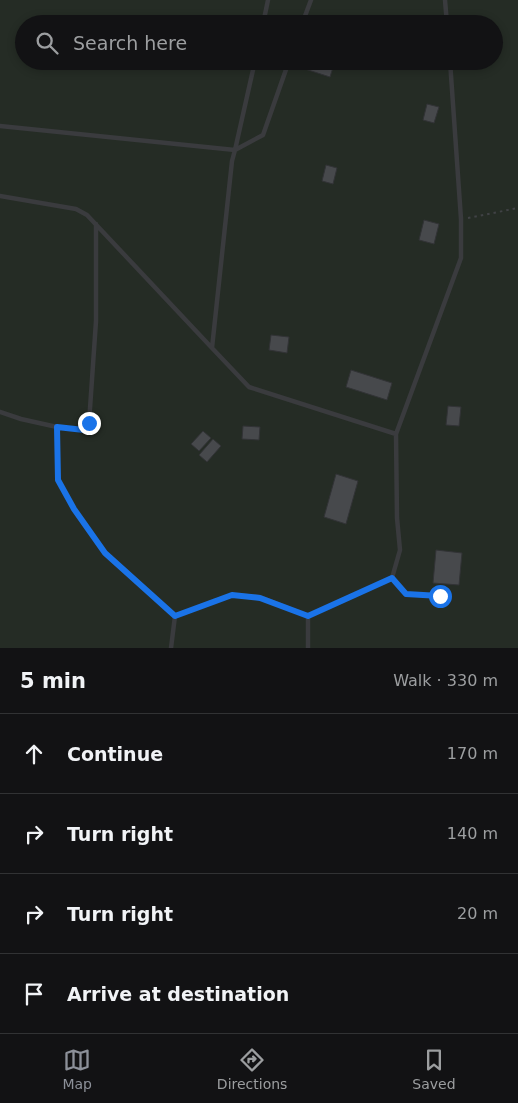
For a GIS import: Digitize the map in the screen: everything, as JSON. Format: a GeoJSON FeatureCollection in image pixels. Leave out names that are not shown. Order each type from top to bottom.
{"type":"FeatureCollection","features":[{"type":"Feature","properties":{"kind":"lane"},"geometry":{"type":"LineString","coordinates":[[265,15],[268,0]]}},
{"type":"Feature","properties":{"kind":"lane"},"geometry":{"type":"LineString","coordinates":[[305,15],[311,0]]}},
{"type":"Feature","properties":{"kind":"lane"},"geometry":{"type":"LineString","coordinates":[[445,0],[446,15]]}},
{"type":"Feature","properties":{"kind":"lane"},"geometry":{"type":"LineString","coordinates":[[212,348],[232,161],[253,70]]}},
{"type":"Feature","properties":{"kind":"lane"},"geometry":{"type":"LineString","coordinates":[[0,126],[235,150],[263,135],[286,70]]}},
{"type":"Feature","properties":{"kind":"lane"},"geometry":{"type":"LineString","coordinates":[[175,616],[232,595],[260,598],[308,616],[392,578],[400,550],[397,518],[396,434],[461,258],[461,219],[451,70]]}},
{"type":"Feature","properties":{"kind":"lane"},"geometry":{"type":"LineString","coordinates":[[0,196],[76,208],[87,215],[249,387],[396,434]]}},
{"type":"Feature","properties":{"kind":"lane"},"geometry":{"type":"LineString","coordinates":[[0,412],[57,427],[84,430],[88,428],[96,321],[96,224]]}},
{"type":"Feature","properties":{"kind":"lane"},"geometry":{"type":"LineString","coordinates":[[57,427],[58,480],[74,509],[105,553],[175,616]]}},
{"type":"Feature","properties":{"kind":"lane"},"geometry":{"type":"LineString","coordinates":[[392,578],[406,594],[440,596]]}},
{"type":"Feature","properties":{"kind":"lane"},"geometry":{"type":"LineString","coordinates":[[171,648],[175,616]]}},
{"type":"Feature","properties":{"kind":"lane"},"geometry":{"type":"LineString","coordinates":[[308,616],[308,648]]}},
{"type":"Feature","properties":{"kind":"path"},"geometry":{"type":"LineString","coordinates":[[461,219],[518,208]]}},
{"type":"Feature","properties":{"kind":"shaded area"},"geometry":{"type":"Polygon","coordinates":[[[0,0],[518,0],[518,648],[0,648],[0,0]]]}},
{"type":"Feature","properties":{"kind":"building"},"geometry":{"type":"Polygon","coordinates":[[[308,70],[332,70],[330,77],[308,70]]]}},
{"type":"Feature","properties":{"kind":"building"},"geometry":{"type":"Polygon","coordinates":[[[427,104],[439,107],[434,123],[423,120],[427,104]]]}},
{"type":"Feature","properties":{"kind":"building"},"geometry":{"type":"Polygon","coordinates":[[[326,165],[337,168],[333,184],[322,181],[326,165]]]}},
{"type":"Feature","properties":{"kind":"building"},"geometry":{"type":"Polygon","coordinates":[[[424,220],[439,224],[434,244],[419,240],[424,220]]]}},
{"type":"Feature","properties":{"kind":"building"},"geometry":{"type":"Polygon","coordinates":[[[271,335],[289,337],[287,353],[269,350],[271,335]]]}},
{"type":"Feature","properties":{"kind":"building"},"geometry":{"type":"Polygon","coordinates":[[[351,370],[392,383],[387,400],[346,387],[351,370]]]}},
{"type":"Feature","properties":{"kind":"building"},"geometry":{"type":"Polygon","coordinates":[[[448,406],[461,407],[459,426],[446,425],[448,406]]]}},
{"type":"Feature","properties":{"kind":"building"},"geometry":{"type":"Polygon","coordinates":[[[243,426],[260,427],[259,440],[242,439],[243,426]]]}},
{"type":"Feature","properties":{"kind":"building"},"geometry":{"type":"Polygon","coordinates":[[[203,431],[211,438],[199,451],[191,444],[203,431]]]}},
{"type":"Feature","properties":{"kind":"building"},"geometry":{"type":"Polygon","coordinates":[[[213,439],[221,446],[207,462],[199,455],[213,439]]]}},
{"type":"Feature","properties":{"kind":"building"},"geometry":{"type":"Polygon","coordinates":[[[336,474],[358,481],[346,524],[324,517],[336,474]]]}},
{"type":"Feature","properties":{"kind":"building"},"geometry":{"type":"Polygon","coordinates":[[[436,550],[462,553],[459,585],[433,583],[436,550]]]}},
{"type":"Feature","properties":{"kind":"route"},"geometry":{"type":"LineString","coordinates":[[89,423],[88,428],[78,431],[57,427],[58,480],[74,509],[105,553],[175,616],[232,595],[260,598],[308,616],[392,578],[406,594],[440,596]]}}]}
